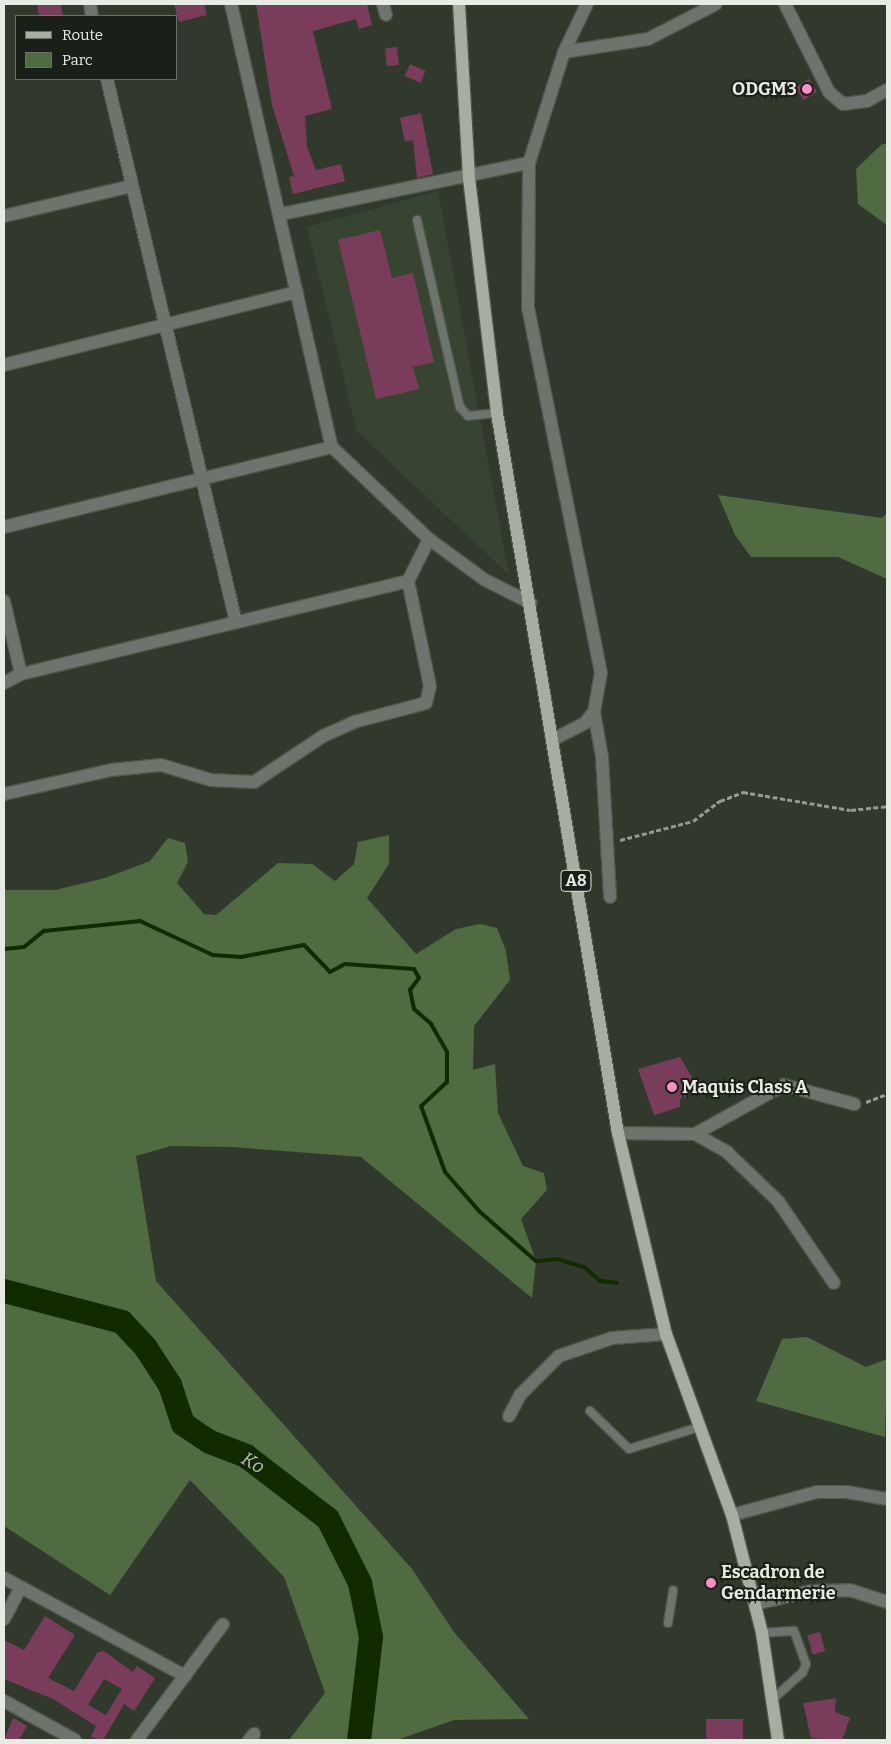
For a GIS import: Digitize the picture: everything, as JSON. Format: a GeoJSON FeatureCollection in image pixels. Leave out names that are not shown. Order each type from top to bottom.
{"type":"FeatureCollection","features":[{"type":"Feature","properties":{"kind":"main road","name":"A8"},"geometry":{"type":"LineString","coordinates":[[459,4],[469,178],[497,413],[531,603],[618,1133],[666,1334],[732,1515],[762,1634],[778,1740]]}},
{"type":"Feature","properties":{"kind":"street"},"geometry":{"type":"LineString","coordinates":[[231,4],[282,214],[297,292],[332,447],[429,540],[485,580],[531,603]]}},
{"type":"Feature","properties":{"kind":"street"},"geometry":{"type":"LineString","coordinates":[[587,4],[564,52],[529,163],[528,309],[597,645],[601,673],[594,712],[602,757],[605,843],[610,897]]}},
{"type":"Feature","properties":{"kind":"street"},"geometry":{"type":"LineString","coordinates":[[564,52],[648,39],[716,4]]}},
{"type":"Feature","properties":{"kind":"street"},"geometry":{"type":"LineString","coordinates":[[785,4],[829,92],[843,104],[867,101],[887,90]]}},
{"type":"Feature","properties":{"kind":"street"},"geometry":{"type":"LineString","coordinates":[[107,80],[236,622]]}},
{"type":"Feature","properties":{"kind":"street"},"geometry":{"type":"LineString","coordinates":[[282,214],[469,178],[529,163]]}},
{"type":"Feature","properties":{"kind":"street"},"geometry":{"type":"LineString","coordinates":[[4,216],[132,186]]}},
{"type":"Feature","properties":{"kind":"street"},"geometry":{"type":"LineString","coordinates":[[4,365],[297,292]]}},
{"type":"Feature","properties":{"kind":"street"},"geometry":{"type":"LineString","coordinates":[[4,527],[332,447]]}},
{"type":"Feature","properties":{"kind":"street"},"geometry":{"type":"LineString","coordinates":[[4,794],[111,770],[162,765],[211,780],[254,782],[323,736],[354,722],[426,702],[430,686],[408,581],[429,540]]}},
{"type":"Feature","properties":{"kind":"street"},"geometry":{"type":"LineString","coordinates":[[4,683],[20,674],[408,581]]}},
{"type":"Feature","properties":{"kind":"street"},"geometry":{"type":"LineString","coordinates":[[4,601],[20,674]]}},
{"type":"Feature","properties":{"kind":"street"},"geometry":{"type":"LineString","coordinates":[[552,740],[585,723],[594,712]]}},
{"type":"Feature","properties":{"kind":"street"},"geometry":{"type":"LineString","coordinates":[[695,1134],[784,1085],[854,1104]]}},
{"type":"Feature","properties":{"kind":"street"},"geometry":{"type":"LineString","coordinates":[[618,1133],[695,1134],[727,1152],[762,1184],[801,1231],[834,1283]]}},
{"type":"Feature","properties":{"kind":"street"},"geometry":{"type":"LineString","coordinates":[[509,1416],[520,1395],[560,1356],[612,1338],[666,1334]]}},
{"type":"Feature","properties":{"kind":"street"},"geometry":{"type":"LineString","coordinates":[[732,1515],[817,1492],[887,1499]]}},
{"type":"Feature","properties":{"kind":"street"},"geometry":{"type":"LineString","coordinates":[[4,1578],[185,1676]]}},
{"type":"Feature","properties":{"kind":"street"},"geometry":{"type":"LineString","coordinates":[[4,1619],[21,1587]]}},
{"type":"Feature","properties":{"kind":"street"},"geometry":{"type":"LineString","coordinates":[[755,1604],[811,1591],[850,1590],[887,1602]]}},
{"type":"Feature","properties":{"kind":"street"},"geometry":{"type":"LineString","coordinates":[[137,1740],[223,1624]]}},
{"type":"Feature","properties":{"kind":"street"},"geometry":{"type":"LineString","coordinates":[[4,1700],[75,1740]]}},
{"type":"Feature","properties":{"kind":"lane"},"geometry":{"type":"LineString","coordinates":[[417,220],[460,407],[468,416],[497,413]]}},
{"type":"Feature","properties":{"kind":"lane"},"geometry":{"type":"LineString","coordinates":[[590,1411],[629,1449],[699,1428]]}},
{"type":"Feature","properties":{"kind":"lane"},"geometry":{"type":"LineString","coordinates":[[668,1623],[673,1590]]}},
{"type":"Feature","properties":{"kind":"lane"},"geometry":{"type":"LineString","coordinates":[[762,1634],[794,1631],[806,1664],[803,1672],[773,1699]]}},
{"type":"Feature","properties":{"kind":"path"},"geometry":{"type":"LineString","coordinates":[[605,843],[649,836],[693,821],[720,801],[743,792],[850,810],[887,806]]}},
{"type":"Feature","properties":{"kind":"path"},"geometry":{"type":"LineString","coordinates":[[854,1104],[887,1094]]}},
{"type":"Feature","properties":{"kind":"shaded area"},"geometry":{"type":"Polygon","coordinates":[[[438,191],[509,575],[357,431],[307,227],[438,191]]]}},
{"type":"Feature","properties":{"kind":"green space"},"geometry":{"type":"Polygon","coordinates":[[[882,144],[887,144],[887,225],[858,204],[856,169],[882,144]]]}},
{"type":"Feature","properties":{"kind":"green space"},"geometry":{"type":"Polygon","coordinates":[[[718,495],[882,518],[887,513],[887,579],[838,557],[751,557],[735,535],[718,495]]]}},
{"type":"Feature","properties":{"kind":"green space"},"geometry":{"type":"Polygon","coordinates":[[[389,835],[389,864],[367,898],[416,954],[456,929],[480,924],[497,928],[506,951],[510,980],[474,1026],[473,1070],[495,1064],[498,1113],[523,1166],[544,1173],[547,1190],[521,1219],[536,1261],[532,1298],[361,1157],[232,1147],[171,1146],[136,1156],[156,1281],[412,1569],[454,1632],[529,1719],[454,1720],[397,1740],[289,1740],[325,1693],[284,1577],[190,1480],[110,1595],[4,1526],[4,890],[55,890],[105,878],[150,861],[168,838],[185,843],[188,862],[177,883],[204,914],[216,915],[278,863],[312,864],[335,881],[354,864],[358,842],[389,835]]]}},
{"type":"Feature","properties":{"kind":"green space"},"geometry":{"type":"Polygon","coordinates":[[[807,1337],[866,1367],[887,1359],[885,1437],[756,1401],[782,1339],[807,1337]]]}},
{"type":"Feature","properties":{"kind":"building"},"geometry":{"type":"Polygon","coordinates":[[[37,4],[61,4],[63,15],[39,15],[37,4]]]}},
{"type":"Feature","properties":{"kind":"building"},"geometry":{"type":"Polygon","coordinates":[[[174,4],[204,4],[207,15],[179,22],[174,4]]]}},
{"type":"Feature","properties":{"kind":"building"},"geometry":{"type":"Polygon","coordinates":[[[256,4],[367,4],[372,25],[359,29],[356,19],[313,31],[332,109],[305,116],[307,147],[316,170],[341,164],[345,181],[293,194],[289,177],[294,176],[272,105],[256,4]]]}},
{"type":"Feature","properties":{"kind":"building"},"geometry":{"type":"Polygon","coordinates":[[[397,47],[399,65],[387,66],[385,48],[397,47]]]}},
{"type":"Feature","properties":{"kind":"building"},"geometry":{"type":"Polygon","coordinates":[[[410,64],[426,71],[420,83],[405,76],[410,64]]]}},
{"type":"Feature","properties":{"kind":"building"},"geometry":{"type":"Polygon","coordinates":[[[809,79],[817,92],[803,100],[795,87],[809,79]]]}},
{"type":"Feature","properties":{"kind":"building"},"geometry":{"type":"Polygon","coordinates":[[[421,113],[433,174],[417,178],[413,140],[405,142],[400,118],[421,113]]]}},
{"type":"Feature","properties":{"kind":"building"},"geometry":{"type":"Polygon","coordinates":[[[380,230],[392,278],[413,273],[434,362],[413,367],[419,389],[376,399],[338,240],[380,230]]]}},
{"type":"Feature","properties":{"kind":"building","name":"Maquis Class A"},"geometry":{"type":"Polygon","coordinates":[[[680,1057],[700,1091],[680,1099],[680,1107],[654,1115],[638,1069],[680,1057]]]}},
{"type":"Feature","properties":{"kind":"building"},"geometry":{"type":"Polygon","coordinates":[[[45,1616],[75,1635],[48,1678],[74,1691],[98,1652],[104,1651],[133,1672],[137,1666],[155,1678],[134,1711],[124,1704],[103,1740],[91,1737],[96,1726],[53,1699],[4,1679],[4,1640],[24,1650],[45,1616]],[[104,1679],[88,1705],[106,1715],[122,1689],[104,1679]]]}},
{"type":"Feature","properties":{"kind":"building"},"geometry":{"type":"Polygon","coordinates":[[[820,1632],[825,1651],[813,1655],[807,1635],[820,1632]]]}},
{"type":"Feature","properties":{"kind":"building"},"geometry":{"type":"Polygon","coordinates":[[[836,1698],[835,1712],[850,1718],[842,1740],[811,1738],[803,1703],[836,1698]]]}},
{"type":"Feature","properties":{"kind":"building"},"geometry":{"type":"Polygon","coordinates":[[[13,1718],[27,1726],[19,1740],[4,1740],[13,1718]]]}},
{"type":"Feature","properties":{"kind":"building"},"geometry":{"type":"Polygon","coordinates":[[[706,1719],[743,1719],[743,1740],[706,1740],[706,1719]]]}},
{"type":"Feature","properties":{"kind":"waterway"},"geometry":{"type":"LineString","coordinates":[[4,949],[24,947],[44,931],[140,921],[213,955],[241,957],[304,945],[330,972],[345,964],[414,969],[419,978],[410,990],[414,1009],[431,1024],[447,1052],[447,1082],[421,1106],[445,1172],[479,1211],[536,1261],[557,1259],[584,1267],[600,1281],[617,1283]]}},
{"type":"Feature","properties":{"kind":"waterway","name":"Ko"},"geometry":{"type":"LineString","coordinates":[[4,1291],[122,1322],[146,1348],[170,1385],[183,1424],[210,1442],[246,1456],[328,1519],[360,1583],[371,1637],[359,1740]]}},
{"type":"Feature","properties":{"kind":"place","name":"ODGM3"},"geometry":{"type":"Point","coordinates":[807,89]}},
{"type":"Feature","properties":{"kind":"place","name":"Maquis Class A"},"geometry":{"type":"Point","coordinates":[672,1087]}},
{"type":"Feature","properties":{"kind":"place","name":"Escadron de Gendarmerie"},"geometry":{"type":"Point","coordinates":[711,1583]}}]}
